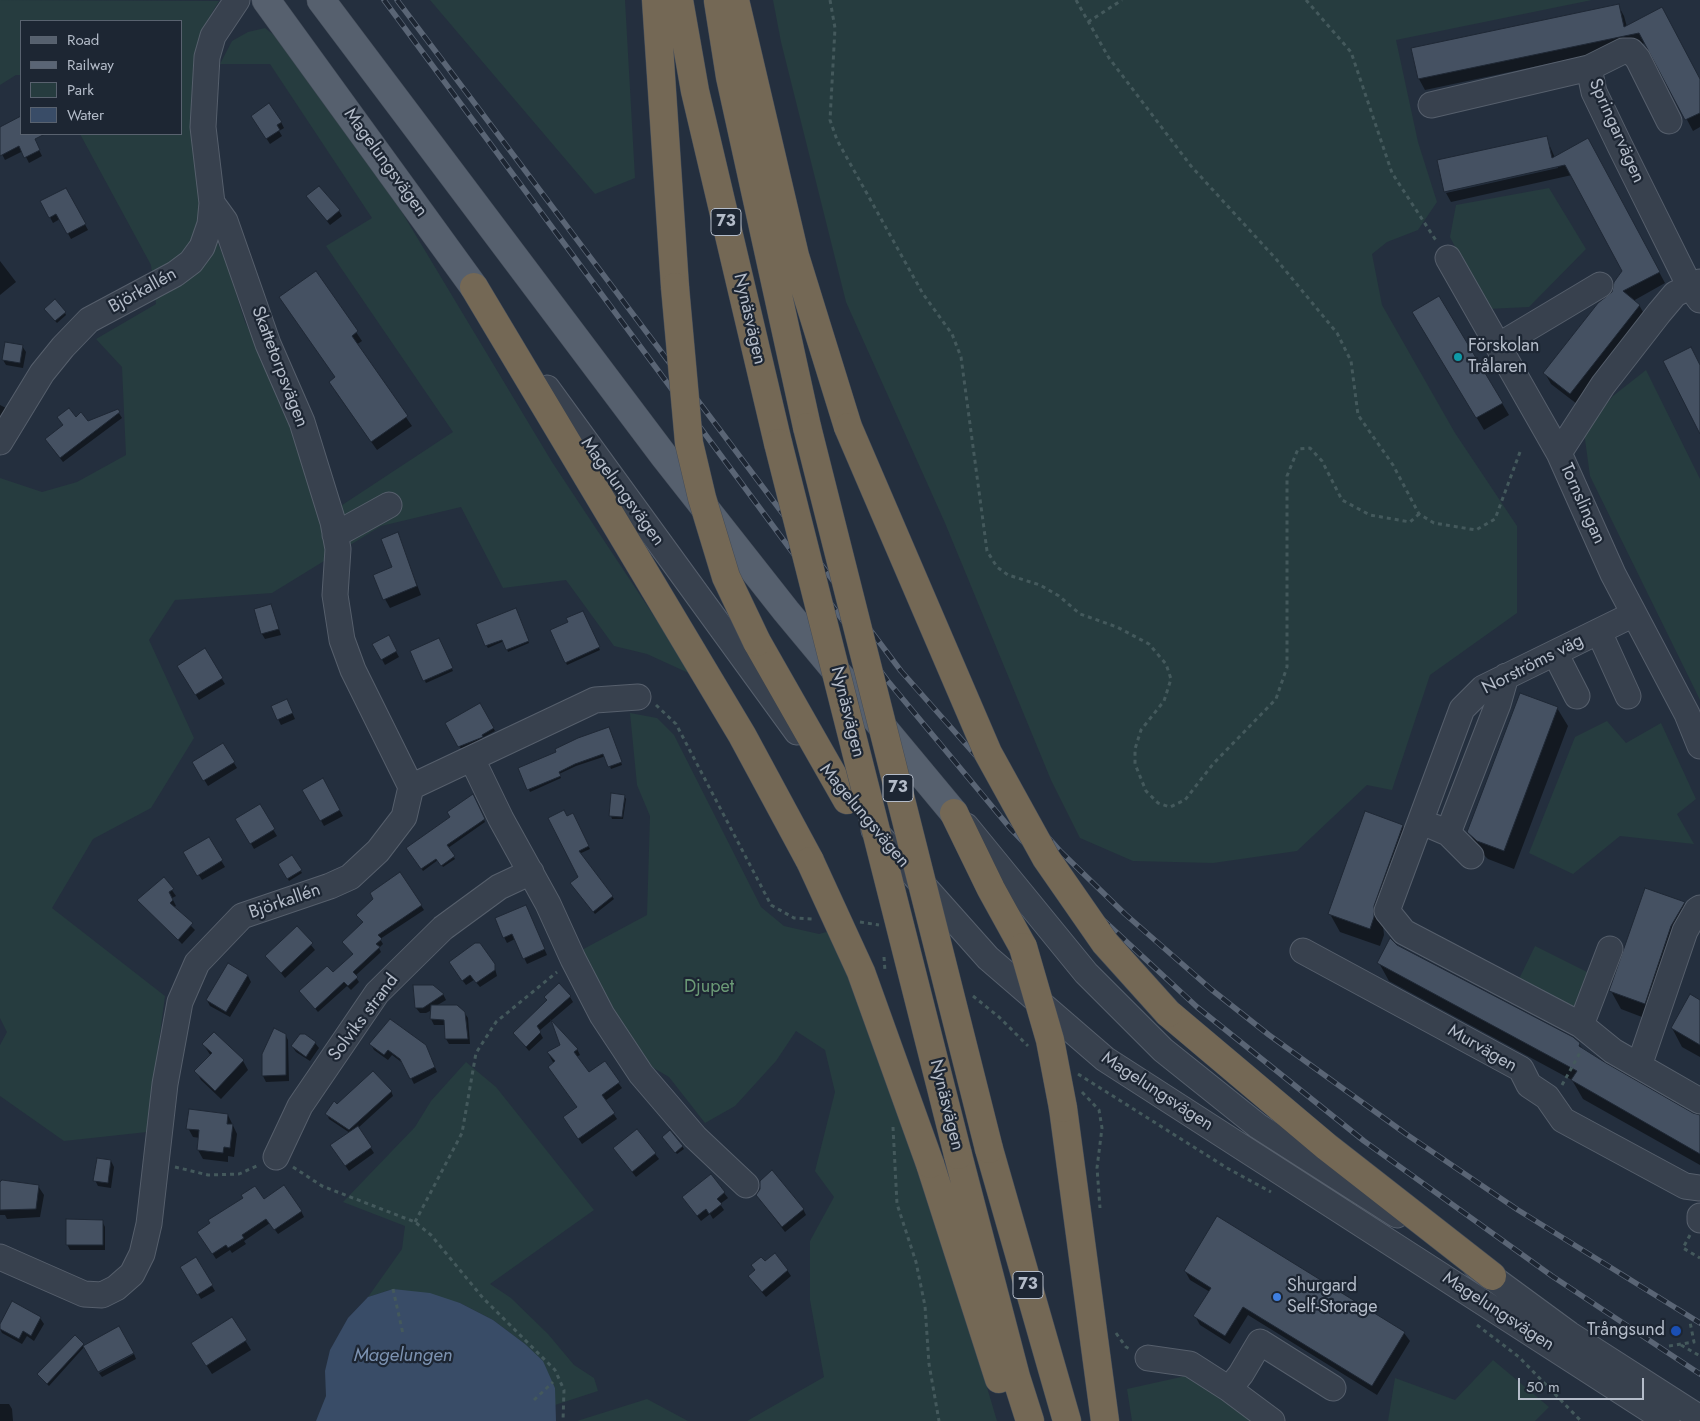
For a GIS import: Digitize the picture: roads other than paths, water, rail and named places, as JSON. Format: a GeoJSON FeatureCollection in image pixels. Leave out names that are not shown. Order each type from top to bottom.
{"type":"FeatureCollection","features":[{"type":"Feature","properties":{"kind":"highway"},"geometry":{"type":"LineString","coordinates":[[656,0],[675,287],[689,443],[702,498],[726,577],[757,642],[847,800]]}},
{"type":"Feature","properties":{"kind":"highway","name":"Nynäsvägen"},"geometry":{"type":"LineString","coordinates":[[679,0],[695,91],[778,443],[958,1155],[1016,1378],[1030,1421]]}},
{"type":"Feature","properties":{"kind":"highway","name":"Nynäsvägen"},"geometry":{"type":"LineString","coordinates":[[718,0],[730,77],[807,427],[989,1149],[1067,1421]]}},
{"type":"Feature","properties":{"kind":"highway"},"geometry":{"type":"LineString","coordinates":[[735,0],[795,256],[848,427],[988,753],[1046,858],[1105,943],[1168,1013],[1327,1147],[1492,1276]]}},
{"type":"Feature","properties":{"kind":"highway"},"geometry":{"type":"LineString","coordinates":[[474,287],[742,735],[810,861],[861,972],[930,1164],[1013,1421]]}},
{"type":"Feature","properties":{"kind":"highway"},"geometry":{"type":"LineString","coordinates":[[954,813],[990,889],[1023,947],[1050,1040],[1063,1108],[1105,1421]]}},
{"type":"Feature","properties":{"kind":"main road","name":"Magelungsvägen"},"geometry":{"type":"LineString","coordinates":[[266,0],[474,287]]}},
{"type":"Feature","properties":{"kind":"main road","name":"Magelungsvägen"},"geometry":{"type":"LineString","coordinates":[[321,0],[664,456],[786,611],[954,813]]}},
{"type":"Feature","properties":{"kind":"street","name":"Björkallén"},"geometry":{"type":"LineString","coordinates":[[0,442],[42,373],[62,347],[89,320],[175,274],[191,262],[205,239],[210,224],[212,203],[203,127],[207,57],[213,36],[237,0]]}},
{"type":"Feature","properties":{"kind":"street"},"geometry":{"type":"LineString","coordinates":[[1589,68],[1623,51],[1631,51],[1638,59],[1669,121]]}},
{"type":"Feature","properties":{"kind":"street","name":"Springarvägen"},"geometry":{"type":"LineString","coordinates":[[1431,105],[1589,68],[1594,92],[1696,289]]}},
{"type":"Feature","properties":{"kind":"street","name":"Skattetorpsvägen"},"geometry":{"type":"LineString","coordinates":[[212,203],[225,221],[268,344],[302,422],[338,549],[335,595],[342,640],[353,670],[411,787]]}},
{"type":"Feature","properties":{"kind":"street"},"geometry":{"type":"LineString","coordinates":[[1448,258],[1559,453]]}},
{"type":"Feature","properties":{"kind":"street"},"geometry":{"type":"LineString","coordinates":[[1498,346],[1600,284]]}},
{"type":"Feature","properties":{"kind":"street","name":"Magelungsvägen"},"geometry":{"type":"LineString","coordinates":[[474,287],[847,800],[988,958],[1105,1059],[1667,1421]]}},
{"type":"Feature","properties":{"kind":"street","name":"Tornslingan"},"geometry":{"type":"LineString","coordinates":[[1696,289],[1675,294],[1659,312],[1603,385],[1559,453],[1613,574],[1687,714],[1700,746]]}},
{"type":"Feature","properties":{"kind":"street"},"geometry":{"type":"LineString","coordinates":[[335,535],[388,505]]}},
{"type":"Feature","properties":{"kind":"street","name":"Norströms väg"},"geometry":{"type":"LineString","coordinates":[[1586,1029],[1404,932],[1387,911],[1462,709],[1482,688],[1634,614]]}},
{"type":"Feature","properties":{"kind":"street"},"geometry":{"type":"LineString","coordinates":[[1599,632],[1628,696]]}},
{"type":"Feature","properties":{"kind":"street"},"geometry":{"type":"LineString","coordinates":[[1555,653],[1576,696]]}},
{"type":"Feature","properties":{"kind":"street"},"geometry":{"type":"LineString","coordinates":[[1448,833],[1506,676]]}},
{"type":"Feature","properties":{"kind":"street"},"geometry":{"type":"LineString","coordinates":[[411,787],[595,700],[638,697]]}},
{"type":"Feature","properties":{"kind":"street"},"geometry":{"type":"LineString","coordinates":[[472,759],[602,1014],[641,1074],[695,1137],[746,1185]]}},
{"type":"Feature","properties":{"kind":"street","name":"Björkallén"},"geometry":{"type":"LineString","coordinates":[[0,1257],[84,1294],[102,1295],[116,1288],[132,1274],[142,1254],[148,1224],[165,1084],[180,1002],[197,962],[242,916],[330,886],[350,877],[378,851],[404,817],[411,787]]}},
{"type":"Feature","properties":{"kind":"street","name":"Magelungsvägen"},"geometry":{"type":"LineString","coordinates":[[954,813],[972,832],[1086,973],[1163,1050],[1258,1126],[1492,1276],[1569,1334],[1700,1418]]}},
{"type":"Feature","properties":{"kind":"street"},"geometry":{"type":"LineString","coordinates":[[1421,820],[1448,833],[1471,856]]}},
{"type":"Feature","properties":{"kind":"street","name":"Solviks strand"},"geometry":{"type":"LineString","coordinates":[[276,1157],[300,1106],[377,993],[443,928],[499,887],[531,872]]}},
{"type":"Feature","properties":{"kind":"street"},"geometry":{"type":"LineString","coordinates":[[1638,1066],[1686,931],[1700,908]]}},
{"type":"Feature","properties":{"kind":"street"},"geometry":{"type":"LineString","coordinates":[[1610,949],[1586,1029],[1613,1051],[1700,1101]]}},
{"type":"Feature","properties":{"kind":"street","name":"Murvägen"},"geometry":{"type":"LineString","coordinates":[[1302,951],[1521,1069],[1529,1085],[1547,1097],[1563,1120],[1685,1186],[1700,1188]]}},
{"type":"Feature","properties":{"kind":"street"},"geometry":{"type":"LineString","coordinates":[[1229,1389],[1241,1374],[1260,1342],[1333,1388]]}},
{"type":"Feature","properties":{"kind":"street"},"geometry":{"type":"LineString","coordinates":[[1148,1358],[1190,1364],[1229,1389],[1272,1421]]}},
{"type":"Feature","properties":{"kind":"water","name":"Magelungen"},"geometry":{"type":"Polygon","coordinates":[[[393,1289],[430,1293],[460,1303],[493,1320],[525,1344],[543,1361],[555,1388],[556,1421],[316,1421],[326,1396],[325,1371],[330,1350],[348,1318],[368,1297],[393,1289]]]}},
{"type":"Feature","properties":{"kind":"railway"},"geometry":{"type":"LineString","coordinates":[[384,0],[887,680],[1010,828],[1059,879],[1197,1007],[1364,1141],[1552,1276],[1700,1374]]}},
{"type":"Feature","properties":{"kind":"railway"},"geometry":{"type":"LineString","coordinates":[[397,0],[901,671],[1061,852],[1125,914],[1212,990],[1269,1035],[1406,1134],[1518,1210],[1700,1323]]}},
{"type":"Feature","properties":{"kind":"place","name":"Förskolan Trålaren"},"geometry":{"type":"Point","coordinates":[1458,357]}},
{"type":"Feature","properties":{"kind":"place","name":"Shurgard Self-Storage"},"geometry":{"type":"Point","coordinates":[1277,1297]}},
{"type":"Feature","properties":{"kind":"place","name":"Trångsund"},"geometry":{"type":"Point","coordinates":[1676,1331]}},
{"type":"Feature","properties":{"kind":"park label","name":"Djupet"},"geometry":{"type":"Point","coordinates":[709,988]}}]}
